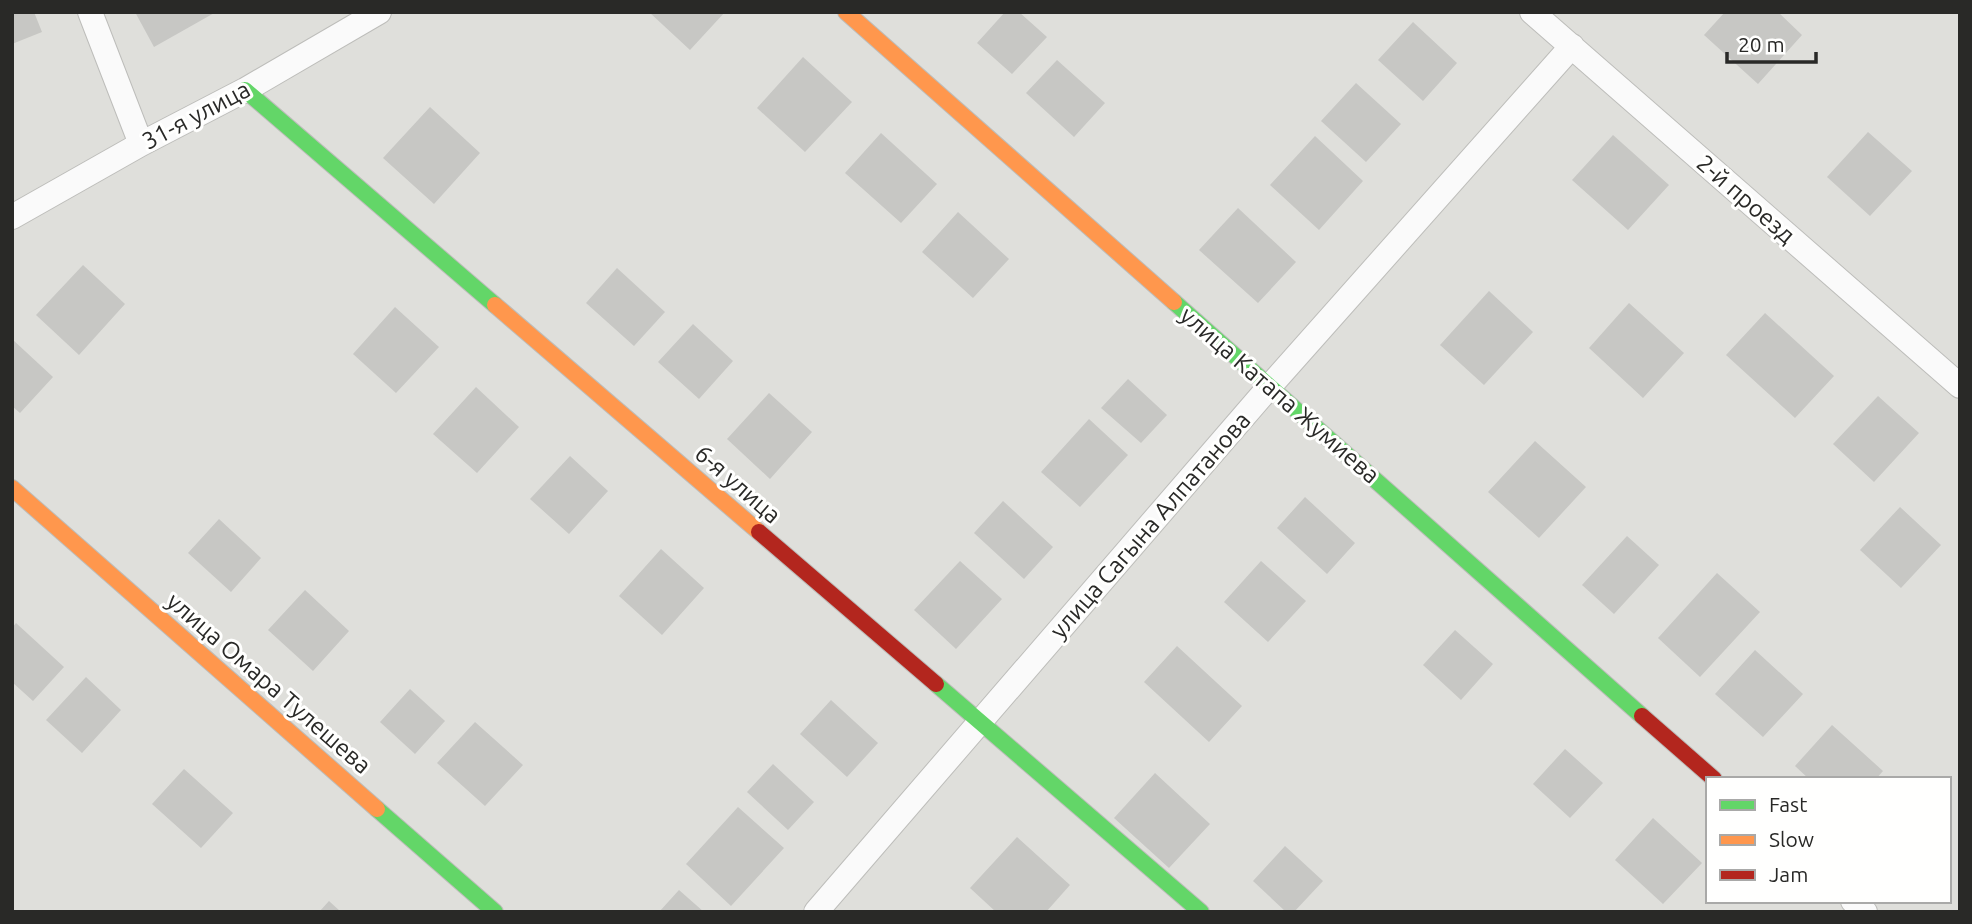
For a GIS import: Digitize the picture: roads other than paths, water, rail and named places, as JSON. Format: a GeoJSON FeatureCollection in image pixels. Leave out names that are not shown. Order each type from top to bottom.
{"type":"FeatureCollection","features":[{"type":"Feature","properties":{"kind":"street"},"geometry":{"type":"LineString","coordinates":[[90,12],[141,144]]}},
{"type":"Feature","properties":{"kind":"street","name":"31-я улица"},"geometry":{"type":"LineString","coordinates":[[12,217],[141,144],[246,90],[379,12]]}},
{"type":"Feature","properties":{"kind":"street","name":"улица Катапа Жумиева"},"geometry":{"type":"LineString","coordinates":[[846,12],[1712,777]]}},
{"type":"Feature","properties":{"kind":"street","name":"2-й проезд"},"geometry":{"type":"LineString","coordinates":[[1532,12],[1960,386]]}},
{"type":"Feature","properties":{"kind":"street","name":"улица Сагына Алпатанова"},"geometry":{"type":"LineString","coordinates":[[816,912],[1270,386],[1572,47]]}},
{"type":"Feature","properties":{"kind":"street","name":"6-я улица"},"geometry":{"type":"LineString","coordinates":[[246,90],[1201,912]]}},
{"type":"Feature","properties":{"kind":"street","name":"улица Омара Тулешева"},"geometry":{"type":"LineString","coordinates":[[12,488],[495,912]]}}]}
